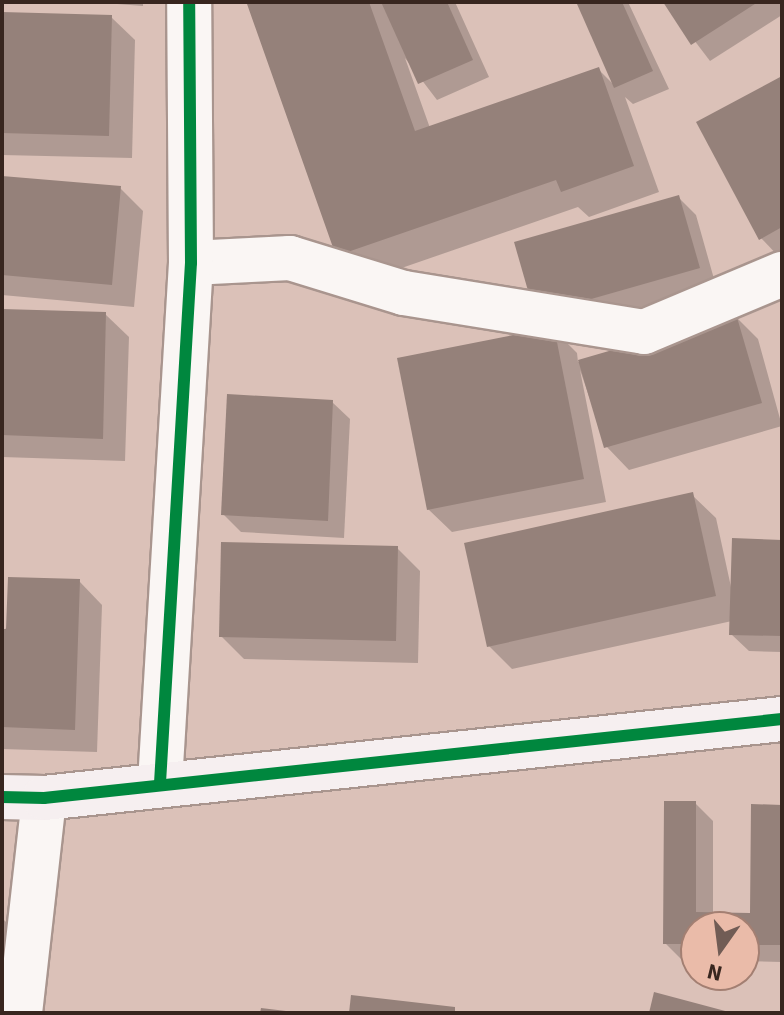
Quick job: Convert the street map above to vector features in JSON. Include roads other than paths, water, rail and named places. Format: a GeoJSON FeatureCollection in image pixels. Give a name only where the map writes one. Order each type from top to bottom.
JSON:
{"type":"FeatureCollection","features":[{"type":"Feature","properties":{"kind":"street"},"geometry":{"type":"LineString","coordinates":[[160,783],[191,263],[189,2]]}},
{"type":"Feature","properties":{"kind":"street"},"geometry":{"type":"LineString","coordinates":[[191,263],[290,258],[404,293],[644,332],[782,274]]}},
{"type":"Feature","properties":{"kind":"street"},"geometry":{"type":"LineString","coordinates":[[20,1013],[23,798],[782,719]]}}]}
